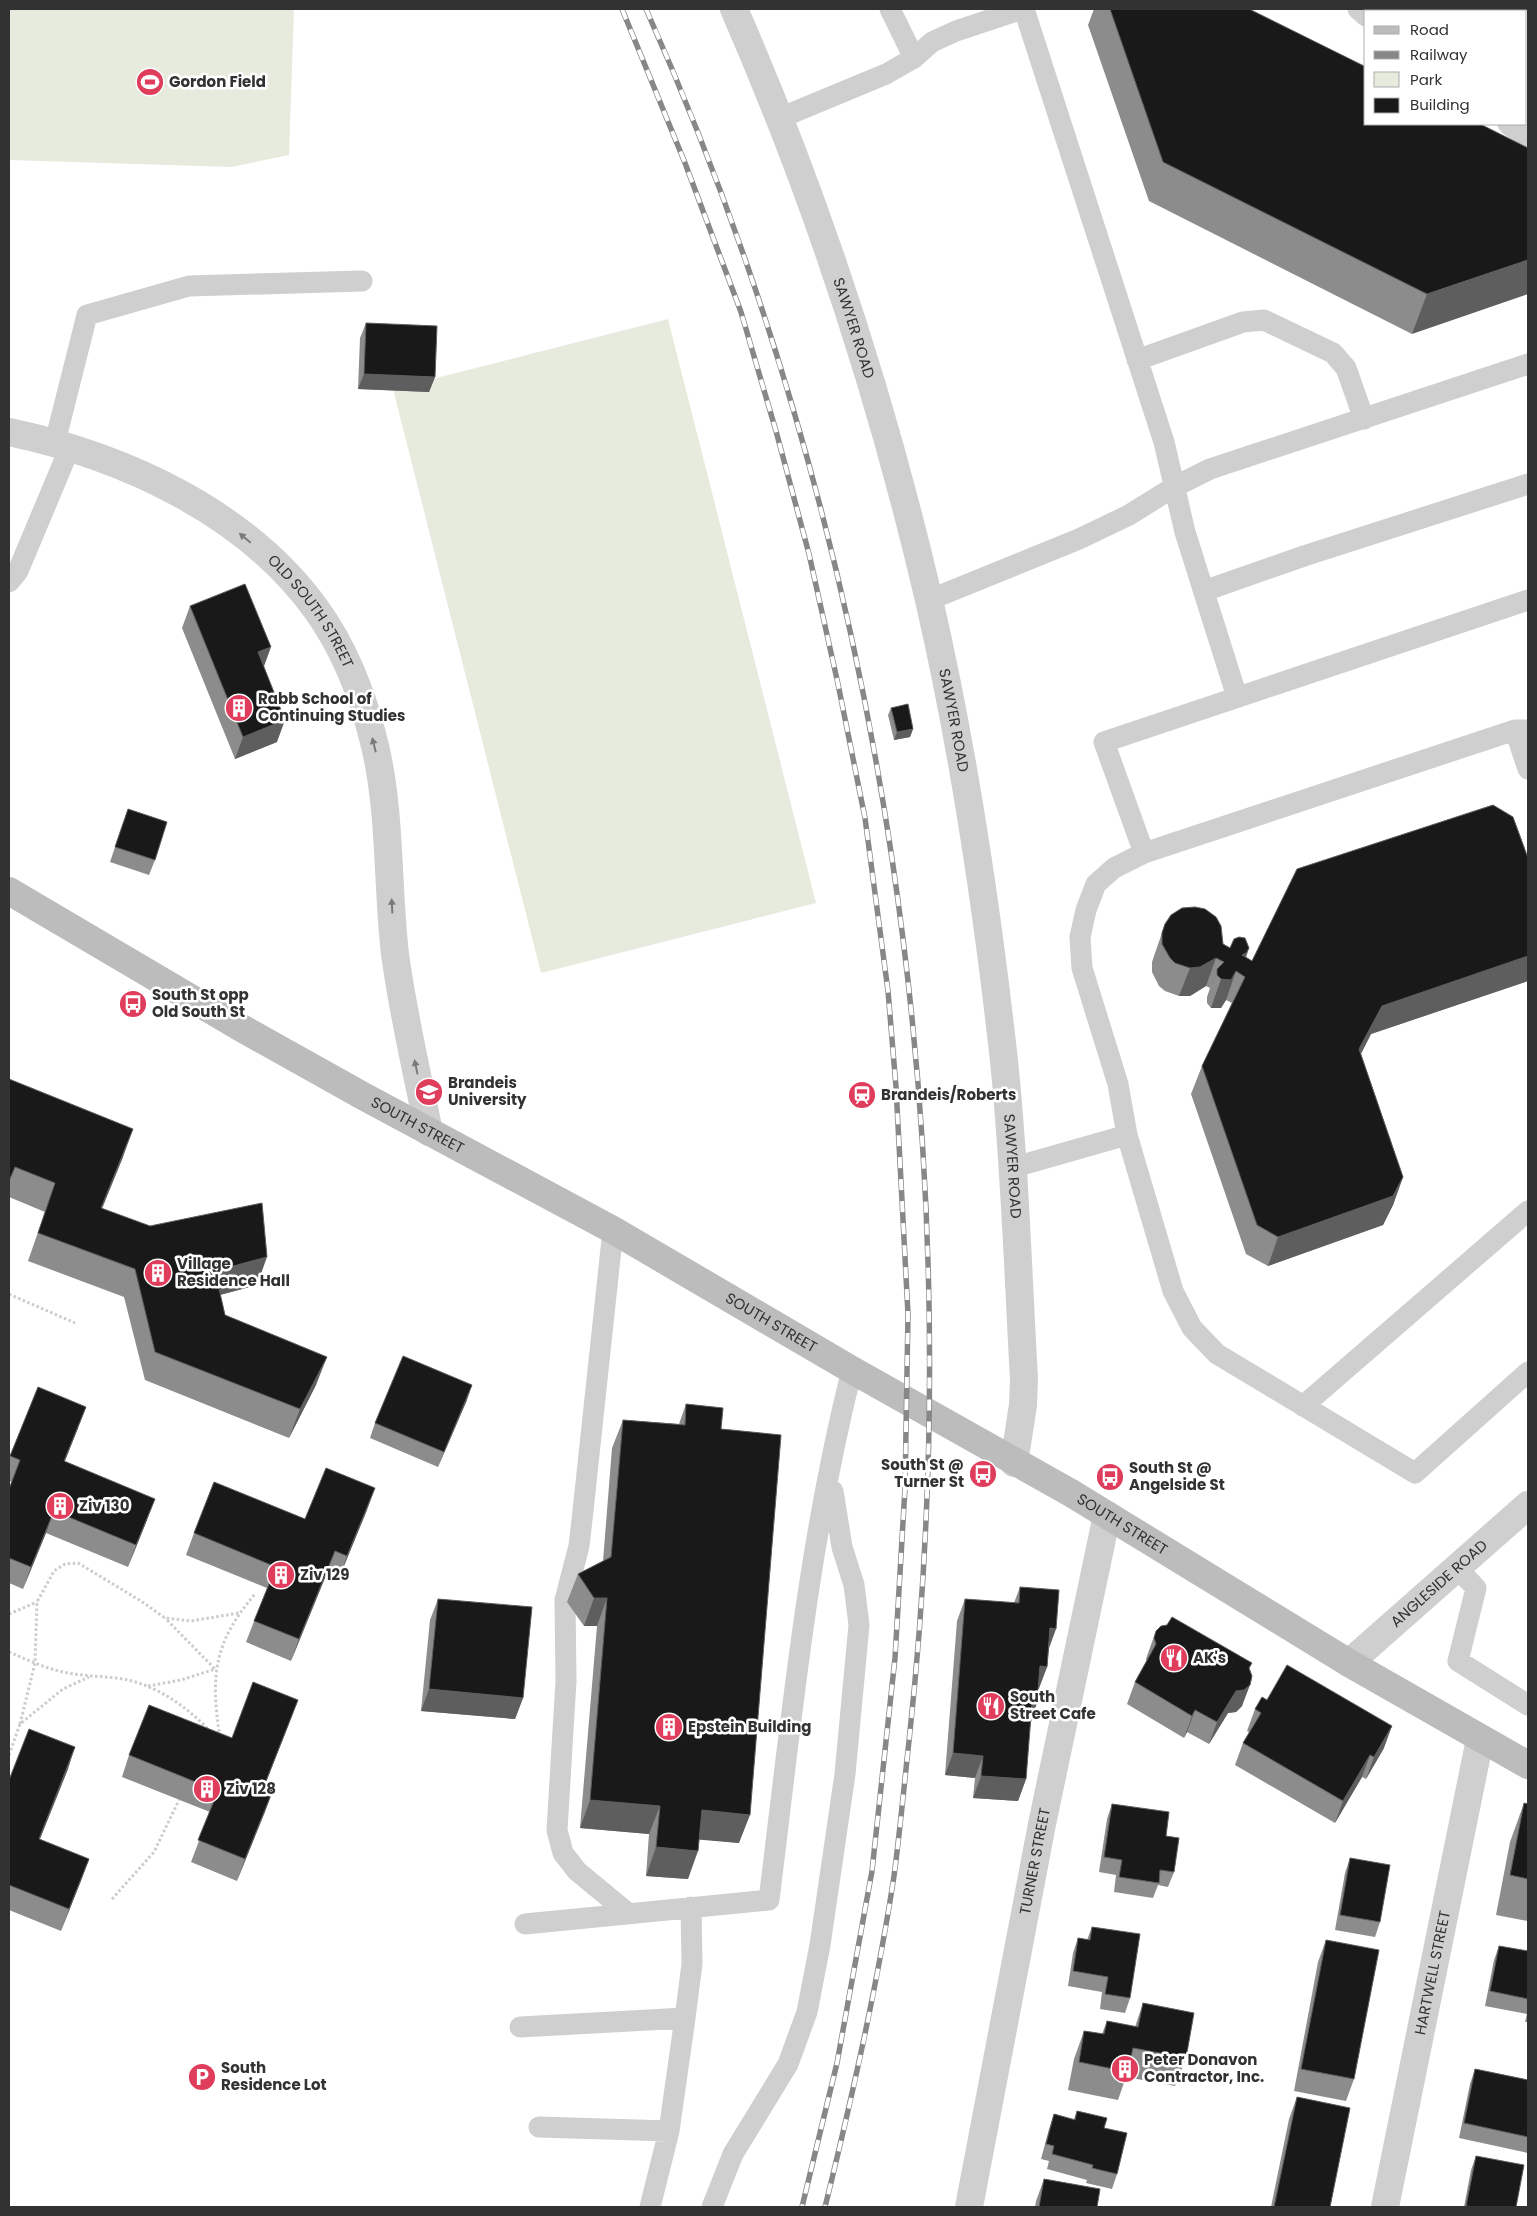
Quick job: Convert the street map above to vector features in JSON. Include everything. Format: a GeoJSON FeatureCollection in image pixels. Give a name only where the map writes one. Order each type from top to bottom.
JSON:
{"type":"FeatureCollection","features":[{"type":"Feature","properties":{"kind":"main road","name":"SOUTH STREET"},"geometry":{"type":"LineString","coordinates":[[9,892],[238,1026],[429,1132],[613,1230],[852,1370],[1107,1515],[1349,1663],[1480,1739],[1526,1757]]}},
{"type":"Feature","properties":{"kind":"street","name":"SAWYER ROAD"},"geometry":{"type":"LineString","coordinates":[[734,9],[780,118],[861,350],[896,472],[929,600],[976,846],[1004,1066],[1024,1380],[1023,1405],[1014,1463]]}},
{"type":"Feature","properties":{"kind":"street","name":"OLD SOUTH STREET"},"geometry":{"type":"LineString","coordinates":[[9,432],[62,444],[143,474],[192,501],[238,532],[277,564],[316,610],[344,658],[362,703],[375,746],[382,783],[395,951],[405,1017],[429,1132]]}},
{"type":"Feature","properties":{"kind":"street","name":"ANGLESIDE ROAD"},"geometry":{"type":"LineString","coordinates":[[1349,1663],[1528,1505]]}},
{"type":"Feature","properties":{"kind":"street","name":"TURNER STREET"},"geometry":{"type":"LineString","coordinates":[[969,2207],[1042,1824],[1107,1515]]}},
{"type":"Feature","properties":{"kind":"street","name":"HARTWELL STREET"},"geometry":{"type":"LineString","coordinates":[[1385,2207],[1480,1739]]}},
{"type":"Feature","properties":{"kind":"lane"},"geometry":{"type":"LineString","coordinates":[[890,9],[914,58]]}},
{"type":"Feature","properties":{"kind":"lane"},"geometry":{"type":"LineString","coordinates":[[780,118],[886,74],[914,58],[932,42],[956,31],[1023,9],[1164,442],[1185,532],[1237,697]]}},
{"type":"Feature","properties":{"kind":"lane"},"geometry":{"type":"LineString","coordinates":[[1509,125],[1528,139]]}},
{"type":"Feature","properties":{"kind":"lane"},"geometry":{"type":"LineString","coordinates":[[9,582],[18,571],[62,444],[87,315],[189,286],[362,281]]}},
{"type":"Feature","properties":{"kind":"lane"},"geometry":{"type":"LineString","coordinates":[[1137,360],[1244,322],[1264,320],[1333,353],[1346,368],[1364,419]]}},
{"type":"Feature","properties":{"kind":"lane"},"geometry":{"type":"LineString","coordinates":[[929,600],[1080,539],[1129,515],[1174,487],[1210,469],[1528,364]]}},
{"type":"Feature","properties":{"kind":"lane"},"geometry":{"type":"LineString","coordinates":[[1204,591],[1304,556],[1528,484]]}},
{"type":"Feature","properties":{"kind":"lane"},"geometry":{"type":"LineString","coordinates":[[1144,853],[1104,742],[1528,600]]}},
{"type":"Feature","properties":{"kind":"lane"},"geometry":{"type":"LineString","coordinates":[[1528,769],[1522,730],[1144,853],[1114,868],[1096,884],[1086,910],[1080,937],[1082,968],[1118,1084],[1127,1135],[1173,1291],[1192,1328],[1217,1354],[1415,1473],[1528,1372]]}},
{"type":"Feature","properties":{"kind":"lane"},"geometry":{"type":"LineString","coordinates":[[1011,1168],[1127,1135]]}},
{"type":"Feature","properties":{"kind":"lane"},"geometry":{"type":"LineString","coordinates":[[1303,1406],[1528,1211]]}},
{"type":"Feature","properties":{"kind":"lane"},"geometry":{"type":"LineString","coordinates":[[613,1230],[579,1546],[565,1600],[566,1681],[557,1830],[563,1853],[577,1871],[629,1914]]}},
{"type":"Feature","properties":{"kind":"lane"},"geometry":{"type":"LineString","coordinates":[[525,1924],[769,1900],[800,1650],[814,1554],[840,1419],[852,1370]]}},
{"type":"Feature","properties":{"kind":"lane"},"geometry":{"type":"LineString","coordinates":[[712,2207],[733,2154],[788,2064],[807,2012],[820,1946],[845,1774],[859,1625],[854,1584],[842,1547],[835,1512],[831,1468]]}},
{"type":"Feature","properties":{"kind":"lane"},"geometry":{"type":"LineString","coordinates":[[1457,1568],[1476,1588],[1458,1661],[1528,1705]]}},
{"type":"Feature","properties":{"kind":"lane"},"geometry":{"type":"LineString","coordinates":[[650,2207],[669,2131],[686,2018],[692,1964],[691,1907]]}},
{"type":"Feature","properties":{"kind":"lane"},"geometry":{"type":"LineString","coordinates":[[520,2027],[686,2018]]}},
{"type":"Feature","properties":{"kind":"lane"},"geometry":{"type":"LineString","coordinates":[[539,2126],[669,2131]]}},
{"type":"Feature","properties":{"kind":"path"},"geometry":{"type":"LineString","coordinates":[[9,1294],[75,1323]]}},
{"type":"Feature","properties":{"kind":"path"},"geometry":{"type":"LineString","coordinates":[[9,1752],[20,1724],[35,1662],[37,1602],[54,1571],[65,1564],[78,1563],[141,1601],[165,1618],[215,1669]]}},
{"type":"Feature","properties":{"kind":"path"},"geometry":{"type":"LineString","coordinates":[[215,1738],[221,1744],[217,1718],[215,1669],[225,1641],[239,1613],[255,1594]]}},
{"type":"Feature","properties":{"kind":"path"},"geometry":{"type":"LineString","coordinates":[[9,1614],[37,1602]]}},
{"type":"Feature","properties":{"kind":"path"},"geometry":{"type":"LineString","coordinates":[[165,1618],[191,1621],[239,1613]]}},
{"type":"Feature","properties":{"kind":"path"},"geometry":{"type":"LineString","coordinates":[[9,1652],[60,1672],[89,1677],[117,1678],[147,1686],[183,1707],[210,1732]]}},
{"type":"Feature","properties":{"kind":"path"},"geometry":{"type":"LineString","coordinates":[[147,1686],[181,1680],[215,1669]]}},
{"type":"Feature","properties":{"kind":"path"},"geometry":{"type":"LineString","coordinates":[[20,1724],[63,1689],[89,1677]]}},
{"type":"Feature","properties":{"kind":"path"},"geometry":{"type":"LineString","coordinates":[[112,1899],[154,1852],[179,1800]]}},
{"type":"Feature","properties":{"kind":"green space","name":"Gordon Field"},"geometry":{"type":"Polygon","coordinates":[[[9,9],[294,9],[289,155],[232,167],[9,160],[9,9]]]}},
{"type":"Feature","properties":{"kind":"green space"},"geometry":{"type":"Polygon","coordinates":[[[668,319],[816,903],[541,973],[393,389],[668,319]]]}},
{"type":"Feature","properties":{"kind":"building"},"geometry":{"type":"Polygon","coordinates":[[[1110,9],[1249,9],[1364,66],[1364,125],[1482,125],[1528,148],[1528,260],[1427,294],[1163,162],[1110,9]]]}},
{"type":"Feature","properties":{"kind":"building"},"geometry":{"type":"Polygon","coordinates":[[[366,323],[437,326],[435,377],[364,374],[366,323]]]}},
{"type":"Feature","properties":{"kind":"building","name":"Rabb School of Continuing Studies"},"geometry":{"type":"Polygon","coordinates":[[[245,584],[271,647],[258,652],[285,720],[243,737],[190,606],[245,584]]]}},
{"type":"Feature","properties":{"kind":"building"},"geometry":{"type":"Polygon","coordinates":[[[908,704],[913,729],[897,732],[891,708],[908,704]]]}},
{"type":"Feature","properties":{"kind":"building"},"geometry":{"type":"Polygon","coordinates":[[[1493,805],[1513,817],[1528,858],[1528,956],[1382,1006],[1359,1049],[1403,1177],[1393,1196],[1278,1237],[1257,1225],[1202,1066],[1245,977],[1236,971],[1231,980],[1221,979],[1217,975],[1217,969],[1224,962],[1216,958],[1200,967],[1190,968],[1175,963],[1162,944],[1162,933],[1165,924],[1171,915],[1182,908],[1195,907],[1205,909],[1216,917],[1221,926],[1223,944],[1230,948],[1234,939],[1239,937],[1245,938],[1249,948],[1242,955],[1252,961],[1297,869],[1493,805]]]}},
{"type":"Feature","properties":{"kind":"building"},"geometry":{"type":"Polygon","coordinates":[[[128,809],[167,822],[155,860],[115,847],[128,809]]]}},
{"type":"Feature","properties":{"kind":"building","name":"Village Residence Hall"},"geometry":{"type":"Polygon","coordinates":[[[9,1079],[133,1129],[101,1208],[150,1226],[262,1203],[267,1257],[215,1271],[225,1315],[327,1357],[300,1409],[155,1352],[135,1269],[38,1233],[55,1183],[15,1167],[9,1181],[9,1079]]]}},
{"type":"Feature","properties":{"kind":"building"},"geometry":{"type":"Polygon","coordinates":[[[403,1356],[472,1385],[444,1452],[375,1423],[403,1356]]]}},
{"type":"Feature","properties":{"kind":"building","name":"Ziv 130"},"geometry":{"type":"Polygon","coordinates":[[[38,1387],[86,1407],[64,1461],[155,1499],[136,1545],[54,1511],[31,1567],[9,1558],[9,1489],[20,1460],[10,1456],[38,1387]]]}},
{"type":"Feature","properties":{"kind":"building","name":"Epstein Building"},"geometry":{"type":"Polygon","coordinates":[[[686,1404],[723,1408],[721,1429],[781,1435],[750,1815],[702,1810],[698,1851],[656,1847],[660,1806],[590,1800],[607,1598],[594,1598],[578,1574],[611,1557],[623,1420],[685,1425],[686,1404]]]}},
{"type":"Feature","properties":{"kind":"building","name":"Ziv 129"},"geometry":{"type":"Polygon","coordinates":[[[326,1468],[375,1488],[347,1556],[335,1551],[299,1639],[254,1621],[276,1567],[194,1533],[214,1482],[305,1519],[326,1468]]]}},
{"type":"Feature","properties":{"kind":"building","name":"South Street Cafe"},"geometry":{"type":"Polygon","coordinates":[[[1020,1587],[1059,1590],[1056,1629],[1050,1628],[1047,1667],[1040,1666],[1037,1703],[1032,1703],[1026,1779],[981,1776],[983,1756],[953,1753],[965,1599],[1019,1603],[1020,1587]]]}},
{"type":"Feature","properties":{"kind":"building"},"geometry":{"type":"Polygon","coordinates":[[[438,1599],[532,1607],[523,1698],[429,1689],[438,1599]]]}},
{"type":"Feature","properties":{"kind":"building"},"geometry":{"type":"Polygon","coordinates":[[[1172,1617],[1252,1663],[1249,1668],[1252,1676],[1250,1685],[1244,1690],[1236,1691],[1217,1722],[1195,1710],[1192,1716],[1135,1682],[1156,1644],[1154,1638],[1156,1631],[1161,1626],[1167,1625],[1172,1617]]]}},
{"type":"Feature","properties":{"kind":"building"},"geometry":{"type":"Polygon","coordinates":[[[1287,1665],[1392,1726],[1374,1757],[1370,1755],[1343,1801],[1243,1743],[1261,1713],[1255,1709],[1262,1697],[1267,1700],[1287,1665]]]}},
{"type":"Feature","properties":{"kind":"building","name":"Ziv 128"},"geometry":{"type":"Polygon","coordinates":[[[253,1682],[298,1700],[264,1786],[273,1790],[245,1859],[198,1840],[218,1791],[129,1755],[149,1705],[232,1738],[253,1682]]]}},
{"type":"Feature","properties":{"kind":"building"},"geometry":{"type":"Polygon","coordinates":[[[29,1729],[75,1747],[39,1839],[89,1859],[69,1909],[9,1885],[9,1780],[29,1729]]]}},
{"type":"Feature","properties":{"kind":"building"},"geometry":{"type":"Polygon","coordinates":[[[1524,1803],[1528,1804],[1528,1879],[1510,1875],[1524,1803]]]}},
{"type":"Feature","properties":{"kind":"building"},"geometry":{"type":"Polygon","coordinates":[[[1112,1804],[1169,1812],[1166,1836],[1179,1838],[1174,1872],[1160,1870],[1159,1883],[1119,1877],[1122,1860],[1104,1857],[1112,1804]]]}},
{"type":"Feature","properties":{"kind":"building"},"geometry":{"type":"Polygon","coordinates":[[[1350,1858],[1390,1865],[1380,1922],[1340,1915],[1350,1858]]]}},
{"type":"Feature","properties":{"kind":"building"},"geometry":{"type":"Polygon","coordinates":[[[1092,1927],[1140,1934],[1130,1998],[1105,1994],[1108,1977],[1073,1971],[1078,1938],[1090,1940],[1092,1927]]]}},
{"type":"Feature","properties":{"kind":"building"},"geometry":{"type":"Polygon","coordinates":[[[1326,1940],[1379,1950],[1354,2079],[1301,2069],[1326,1940]]]}},
{"type":"Feature","properties":{"kind":"building"},"geometry":{"type":"Polygon","coordinates":[[[1499,1946],[1528,1951],[1528,1999],[1490,1991],[1499,1946]]]}},
{"type":"Feature","properties":{"kind":"building"},"geometry":{"type":"Polygon","coordinates":[[[1143,2003],[1194,2013],[1186,2058],[1133,2048],[1128,2072],[1079,2062],[1084,2031],[1104,2034],[1107,2021],[1138,2027],[1143,2003]]]}},
{"type":"Feature","properties":{"kind":"building"},"geometry":{"type":"Polygon","coordinates":[[[1475,2069],[1528,2080],[1528,2137],[1464,2123],[1475,2069]]]}},
{"type":"Feature","properties":{"kind":"building"},"geometry":{"type":"Polygon","coordinates":[[[1297,2097],[1350,2108],[1330,2207],[1274,2207],[1297,2097]]]}},
{"type":"Feature","properties":{"kind":"building"},"geometry":{"type":"Polygon","coordinates":[[[1077,2111],[1107,2118],[1104,2128],[1127,2133],[1117,2174],[1092,2168],[1093,2165],[1052,2154],[1054,2146],[1046,2144],[1054,2114],[1075,2120],[1077,2111]]]}},
{"type":"Feature","properties":{"kind":"building"},"geometry":{"type":"Polygon","coordinates":[[[1476,2156],[1524,2165],[1516,2207],[1466,2206],[1476,2156]]]}},
{"type":"Feature","properties":{"kind":"building"},"geometry":{"type":"Polygon","coordinates":[[[1044,2179],[1100,2189],[1097,2207],[1039,2207],[1044,2179]]]}},
{"type":"Feature","properties":{"kind":"railway"},"geometry":{"type":"LineString","coordinates":[[622,9],[685,163],[741,312],[776,431],[809,554],[865,818],[888,991],[896,1087],[908,1314],[905,1488],[895,1658],[872,1871],[837,2063],[802,2207]]}},
{"type":"Feature","properties":{"kind":"railway"},"geometry":{"type":"LineString","coordinates":[[646,9],[729,215],[798,425],[852,640],[892,858],[917,1078],[929,1299],[926,1520],[909,1741],[894,1876],[880,1960],[854,2084],[825,2207]]}},
{"type":"Feature","properties":{"kind":"place","name":"Gordon Field"},"geometry":{"type":"Point","coordinates":[150,82]}},
{"type":"Feature","properties":{"kind":"place","name":"Rabb School of Continuing Studies"},"geometry":{"type":"Point","coordinates":[239,708]}},
{"type":"Feature","properties":{"kind":"place","name":"South St opp Old South St"},"geometry":{"type":"Point","coordinates":[133,1004]}},
{"type":"Feature","properties":{"kind":"place","name":"Brandeis University"},"geometry":{"type":"Point","coordinates":[429,1092]}},
{"type":"Feature","properties":{"kind":"place","name":"Brandeis/Roberts"},"geometry":{"type":"Point","coordinates":[862,1095]}},
{"type":"Feature","properties":{"kind":"place","name":"Village Residence Hall"},"geometry":{"type":"Point","coordinates":[158,1273]}},
{"type":"Feature","properties":{"kind":"place","name":"South St @ Turner St"},"geometry":{"type":"Point","coordinates":[983,1474]}},
{"type":"Feature","properties":{"kind":"place","name":"South St @ Angelside St"},"geometry":{"type":"Point","coordinates":[1110,1477]}},
{"type":"Feature","properties":{"kind":"place","name":"Ziv 130"},"geometry":{"type":"Point","coordinates":[60,1506]}},
{"type":"Feature","properties":{"kind":"place","name":"Ziv 129"},"geometry":{"type":"Point","coordinates":[281,1575]}},
{"type":"Feature","properties":{"kind":"place","name":"AK's"},"geometry":{"type":"Point","coordinates":[1174,1658]}},
{"type":"Feature","properties":{"kind":"place","name":"South Street Cafe"},"geometry":{"type":"Point","coordinates":[991,1706]}},
{"type":"Feature","properties":{"kind":"place","name":"Epstein Building"},"geometry":{"type":"Point","coordinates":[669,1727]}},
{"type":"Feature","properties":{"kind":"place","name":"Ziv 128"},"geometry":{"type":"Point","coordinates":[207,1789]}},
{"type":"Feature","properties":{"kind":"place","name":"Peter Donavon Contractor, Inc."},"geometry":{"type":"Point","coordinates":[1125,2069]}},
{"type":"Feature","properties":{"kind":"place","name":"South Residence Lot"},"geometry":{"type":"Point","coordinates":[202,2077]}}]}
